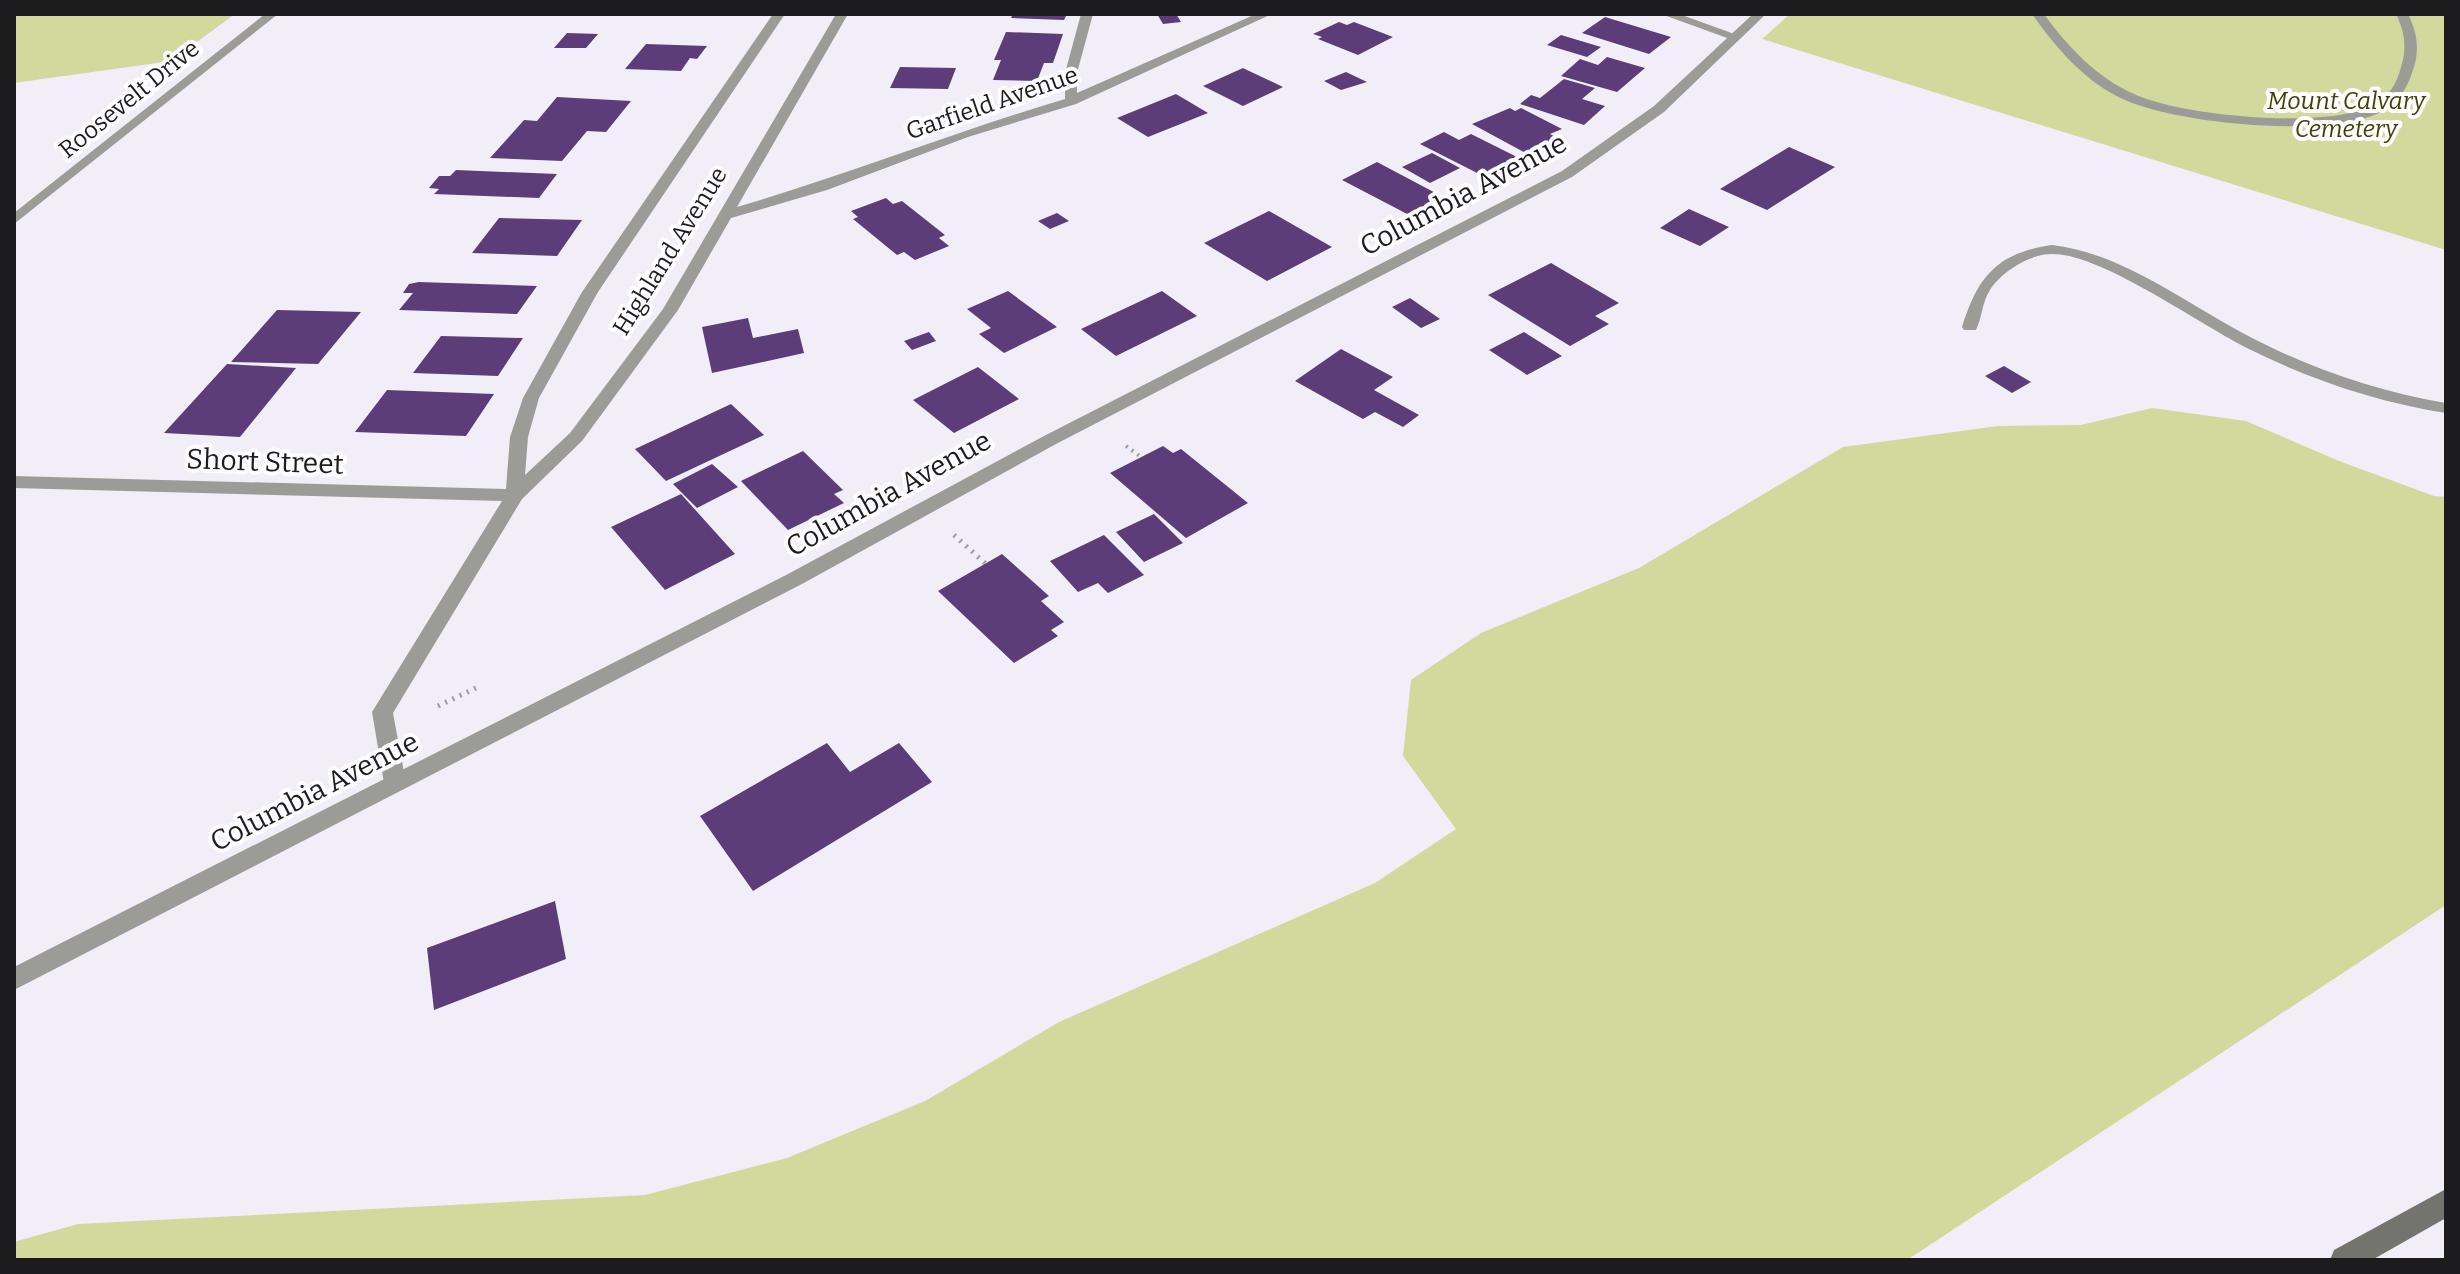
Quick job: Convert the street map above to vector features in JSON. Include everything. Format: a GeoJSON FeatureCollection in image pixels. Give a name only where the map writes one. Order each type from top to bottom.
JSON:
{"type":"FeatureCollection","features":[{"type":"Feature","properties":{"kind":"main road"},"geometry":{"type":"LineString","coordinates":[[2344,1260],[2446,1203]]}},
{"type":"Feature","properties":{"kind":"street","name":"Roosevelt Drive"},"geometry":{"type":"LineString","coordinates":[[14,220],[272,14]]}},
{"type":"Feature","properties":{"kind":"street","name":"Highland Avenue"},"geometry":{"type":"LineString","coordinates":[[515,495],[519,437],[531,398],[590,292],[779,14]]}},
{"type":"Feature","properties":{"kind":"street","name":"Highland Avenue"},"geometry":{"type":"LineString","coordinates":[[395,783],[382,712],[515,495],[576,437],[670,310],[842,14]]}},
{"type":"Feature","properties":{"kind":"street"},"geometry":{"type":"LineString","coordinates":[[1071,101],[1071,73],[1087,14]]}},
{"type":"Feature","properties":{"kind":"street","name":"Garfield Avenue"},"geometry":{"type":"LineString","coordinates":[[726,215],[822,187],[963,134],[1071,101],[1266,14]]}},
{"type":"Feature","properties":{"kind":"street"},"geometry":{"type":"LineString","coordinates":[[1667,14],[1734,36]]}},
{"type":"Feature","properties":{"kind":"street","name":"Columbia Avenue"},"geometry":{"type":"LineString","coordinates":[[14,979],[795,579],[1050,440],[1365,281],[1567,174],[1659,109],[1760,14]]}},
{"type":"Feature","properties":{"kind":"street"},"geometry":{"type":"LineString","coordinates":[[2038,14],[2077,64],[2134,100],[2229,119],[2316,121],[2371,112],[2390,100],[2402,86],[2414,45],[2402,14]]}},
{"type":"Feature","properties":{"kind":"street"},"geometry":{"type":"LineString","coordinates":[[1970,327],[1983,288],[2001,272],[2020,258],[2054,249],[2069,250],[2116,270],[2256,347],[2339,381],[2409,403],[2446,408]]}},
{"type":"Feature","properties":{"kind":"street","name":"Short Street"},"geometry":{"type":"LineString","coordinates":[[14,482],[515,495]]}},
{"type":"Feature","properties":{"kind":"path"},"geometry":{"type":"LineString","coordinates":[[943,526],[986,564]]}},
{"type":"Feature","properties":{"kind":"green space"},"geometry":{"type":"Polygon","coordinates":[[[14,14],[235,14],[171,61],[14,83],[14,14]]]}},
{"type":"Feature","properties":{"kind":"green space","name":"Mount Calvary Cemetery"},"geometry":{"type":"Polygon","coordinates":[[[1790,14],[2446,14],[2446,250],[1762,39],[1790,14]]]}},
{"type":"Feature","properties":{"kind":"green space"},"geometry":{"type":"Polygon","coordinates":[[[2152,408],[2246,421],[2339,461],[2434,496],[2446,497],[2446,905],[1907,1260],[14,1260],[14,1242],[78,1224],[645,1195],[787,1158],[925,1101],[1059,1022],[1375,883],[1456,829],[1403,756],[1411,680],[1481,633],[1639,568],[1843,447],[1998,426],[2081,425],[2152,408]]]}},
{"type":"Feature","properties":{"kind":"building"},"geometry":{"type":"Polygon","coordinates":[[[1013,14],[1067,14],[1064,20],[1011,18],[1013,14]]]}},
{"type":"Feature","properties":{"kind":"building"},"geometry":{"type":"Polygon","coordinates":[[[1157,14],[1176,14],[1181,22],[1163,24],[1157,14]]]}},
{"type":"Feature","properties":{"kind":"building"},"geometry":{"type":"Polygon","coordinates":[[[1605,17],[1671,37],[1649,54],[1582,33],[1605,17]]]}},
{"type":"Feature","properties":{"kind":"building"},"geometry":{"type":"Polygon","coordinates":[[[1339,22],[1347,25],[1354,22],[1393,37],[1358,55],[1318,39],[1322,37],[1313,34],[1339,22]]]}},
{"type":"Feature","properties":{"kind":"building"},"geometry":{"type":"Polygon","coordinates":[[[1006,32],[1063,34],[1053,63],[1044,63],[1037,81],[993,80],[1001,60],[994,60],[1006,32]]]}},
{"type":"Feature","properties":{"kind":"building"},"geometry":{"type":"Polygon","coordinates":[[[567,33],[598,34],[586,48],[554,48],[567,33]]]}},
{"type":"Feature","properties":{"kind":"building"},"geometry":{"type":"Polygon","coordinates":[[[1561,35],[1601,47],[1587,57],[1547,45],[1561,35]]]}},
{"type":"Feature","properties":{"kind":"building"},"geometry":{"type":"Polygon","coordinates":[[[646,44],[707,46],[697,59],[690,58],[681,71],[625,69],[646,44]]]}},
{"type":"Feature","properties":{"kind":"building"},"geometry":{"type":"Polygon","coordinates":[[[1607,57],[1645,68],[1617,92],[1561,76],[1580,59],[1598,65],[1607,57]]]}},
{"type":"Feature","properties":{"kind":"building"},"geometry":{"type":"Polygon","coordinates":[[[900,67],[956,68],[948,89],[890,88],[900,67]]]}},
{"type":"Feature","properties":{"kind":"building"},"geometry":{"type":"Polygon","coordinates":[[[1243,68],[1283,87],[1243,106],[1203,86],[1243,68]]]}},
{"type":"Feature","properties":{"kind":"building"},"geometry":{"type":"Polygon","coordinates":[[[1346,72],[1367,82],[1341,90],[1324,81],[1346,72]]]}},
{"type":"Feature","properties":{"kind":"building"},"geometry":{"type":"Polygon","coordinates":[[[1564,79],[1595,88],[1582,99],[1605,106],[1584,125],[1520,104],[1531,95],[1540,98],[1564,79]]]}},
{"type":"Feature","properties":{"kind":"building"},"geometry":{"type":"Polygon","coordinates":[[[1176,94],[1208,113],[1148,137],[1117,118],[1176,94]]]}},
{"type":"Feature","properties":{"kind":"building"},"geometry":{"type":"Polygon","coordinates":[[[557,97],[631,101],[606,132],[587,131],[562,161],[490,158],[524,120],[537,121],[557,97]]]}},
{"type":"Feature","properties":{"kind":"building"},"geometry":{"type":"Polygon","coordinates":[[[1510,108],[1515,111],[1521,108],[1562,129],[1550,134],[1563,141],[1531,156],[1472,124],[1510,108]]]}},
{"type":"Feature","properties":{"kind":"building"},"geometry":{"type":"Polygon","coordinates":[[[1444,132],[1459,140],[1471,134],[1523,160],[1487,178],[1420,144],[1444,132]]]}},
{"type":"Feature","properties":{"kind":"building"},"geometry":{"type":"Polygon","coordinates":[[[1789,147],[1835,167],[1767,210],[1720,189],[1789,147]]]}},
{"type":"Feature","properties":{"kind":"building"},"geometry":{"type":"Polygon","coordinates":[[[1432,153],[1460,168],[1430,183],[1402,167],[1432,153]]]}},
{"type":"Feature","properties":{"kind":"building"},"geometry":{"type":"Polygon","coordinates":[[[1377,162],[1445,198],[1411,216],[1342,180],[1377,162]]]}},
{"type":"Feature","properties":{"kind":"building"},"geometry":{"type":"Polygon","coordinates":[[[456,170],[557,174],[539,198],[434,194],[439,189],[429,188],[439,176],[450,176],[456,170]]]}},
{"type":"Feature","properties":{"kind":"building"},"geometry":{"type":"Polygon","coordinates":[[[886,198],[893,204],[902,201],[945,235],[939,238],[949,246],[915,260],[904,252],[897,255],[853,219],[858,217],[851,211],[886,198]]]}},
{"type":"Feature","properties":{"kind":"building"},"geometry":{"type":"Polygon","coordinates":[[[1689,209],[1729,227],[1700,246],[1660,228],[1689,209]]]}},
{"type":"Feature","properties":{"kind":"building"},"geometry":{"type":"Polygon","coordinates":[[[1269,211],[1332,247],[1267,281],[1204,243],[1269,211]]]}},
{"type":"Feature","properties":{"kind":"building"},"geometry":{"type":"Polygon","coordinates":[[[1057,213],[1069,221],[1050,229],[1038,221],[1057,213]]]}},
{"type":"Feature","properties":{"kind":"building"},"geometry":{"type":"Polygon","coordinates":[[[499,218],[582,220],[557,256],[472,253],[499,218]]]}},
{"type":"Feature","properties":{"kind":"building"},"geometry":{"type":"Polygon","coordinates":[[[1551,263],[1619,303],[1595,316],[1609,324],[1570,346],[1488,295],[1551,263]]]}},
{"type":"Feature","properties":{"kind":"building"},"geometry":{"type":"Polygon","coordinates":[[[409,284],[537,286],[517,314],[399,310],[413,293],[403,293],[409,284]]]}},
{"type":"Feature","properties":{"kind":"building"},"geometry":{"type":"Polygon","coordinates":[[[1008,291],[1057,327],[1004,353],[979,334],[991,328],[967,309],[1008,291]]]}},
{"type":"Feature","properties":{"kind":"building"},"geometry":{"type":"Polygon","coordinates":[[[1162,291],[1197,316],[1116,356],[1081,329],[1162,291]]]}},
{"type":"Feature","properties":{"kind":"building"},"geometry":{"type":"Polygon","coordinates":[[[1410,298],[1440,319],[1421,328],[1392,307],[1410,298]]]}},
{"type":"Feature","properties":{"kind":"building"},"geometry":{"type":"Polygon","coordinates":[[[277,310],[361,312],[318,364],[231,362],[277,310]]]}},
{"type":"Feature","properties":{"kind":"building"},"geometry":{"type":"Polygon","coordinates":[[[748,318],[753,338],[798,329],[804,353],[712,373],[702,327],[748,318]]]}},
{"type":"Feature","properties":{"kind":"building"},"geometry":{"type":"Polygon","coordinates":[[[929,332],[936,341],[912,350],[904,341],[929,332]]]}},
{"type":"Feature","properties":{"kind":"building"},"geometry":{"type":"Polygon","coordinates":[[[1524,332],[1562,356],[1527,375],[1489,350],[1524,332]]]}},
{"type":"Feature","properties":{"kind":"building"},"geometry":{"type":"Polygon","coordinates":[[[441,336],[523,338],[498,376],[413,373],[441,336]]]}},
{"type":"Feature","properties":{"kind":"building"},"geometry":{"type":"Polygon","coordinates":[[[1341,349],[1393,377],[1374,390],[1419,415],[1403,427],[1375,412],[1363,419],[1295,381],[1341,349]]]}},
{"type":"Feature","properties":{"kind":"building"},"geometry":{"type":"Polygon","coordinates":[[[227,364],[296,368],[240,437],[164,433],[227,364]]]}},
{"type":"Feature","properties":{"kind":"building"},"geometry":{"type":"Polygon","coordinates":[[[2004,366],[2031,382],[2012,393],[1985,376],[2004,366]]]}},
{"type":"Feature","properties":{"kind":"building"},"geometry":{"type":"Polygon","coordinates":[[[978,367],[1019,399],[954,433],[913,400],[978,367]]]}},
{"type":"Feature","properties":{"kind":"building"},"geometry":{"type":"Polygon","coordinates":[[[387,390],[494,394],[466,436],[355,432],[387,390]]]}},
{"type":"Feature","properties":{"kind":"building"},"geometry":{"type":"Polygon","coordinates":[[[731,404],[764,435],[666,481],[635,449],[731,404]]]}},
{"type":"Feature","properties":{"kind":"building"},"geometry":{"type":"Polygon","coordinates":[[[1163,446],[1173,453],[1181,449],[1248,503],[1186,538],[1110,473],[1163,446]]]}},
{"type":"Feature","properties":{"kind":"building"},"geometry":{"type":"Polygon","coordinates":[[[803,451],[843,490],[834,494],[844,503],[788,530],[741,481],[803,451]]]}},
{"type":"Feature","properties":{"kind":"building"},"geometry":{"type":"Polygon","coordinates":[[[712,464],[738,487],[697,508],[673,484],[712,464]]]}},
{"type":"Feature","properties":{"kind":"building"},"geometry":{"type":"Polygon","coordinates":[[[681,494],[735,554],[665,590],[611,527],[681,494]]]}},
{"type":"Feature","properties":{"kind":"building"},"geometry":{"type":"Polygon","coordinates":[[[1154,514],[1183,543],[1144,562],[1116,532],[1154,514]]]}},
{"type":"Feature","properties":{"kind":"building"},"geometry":{"type":"Polygon","coordinates":[[[1104,535],[1144,575],[1108,593],[1098,583],[1078,592],[1050,561],[1104,535]]]}},
{"type":"Feature","properties":{"kind":"building"},"geometry":{"type":"Polygon","coordinates":[[[1002,554],[1049,596],[1041,601],[1064,622],[1051,630],[1058,636],[1014,663],[938,591],[1002,554]]]}},
{"type":"Feature","properties":{"kind":"building"},"geometry":{"type":"Polygon","coordinates":[[[827,743],[850,772],[899,743],[932,782],[753,891],[700,816],[827,743]]]}},
{"type":"Feature","properties":{"kind":"building"},"geometry":{"type":"Polygon","coordinates":[[[555,901],[566,959],[434,1010],[427,948],[555,901]]]}}]}
